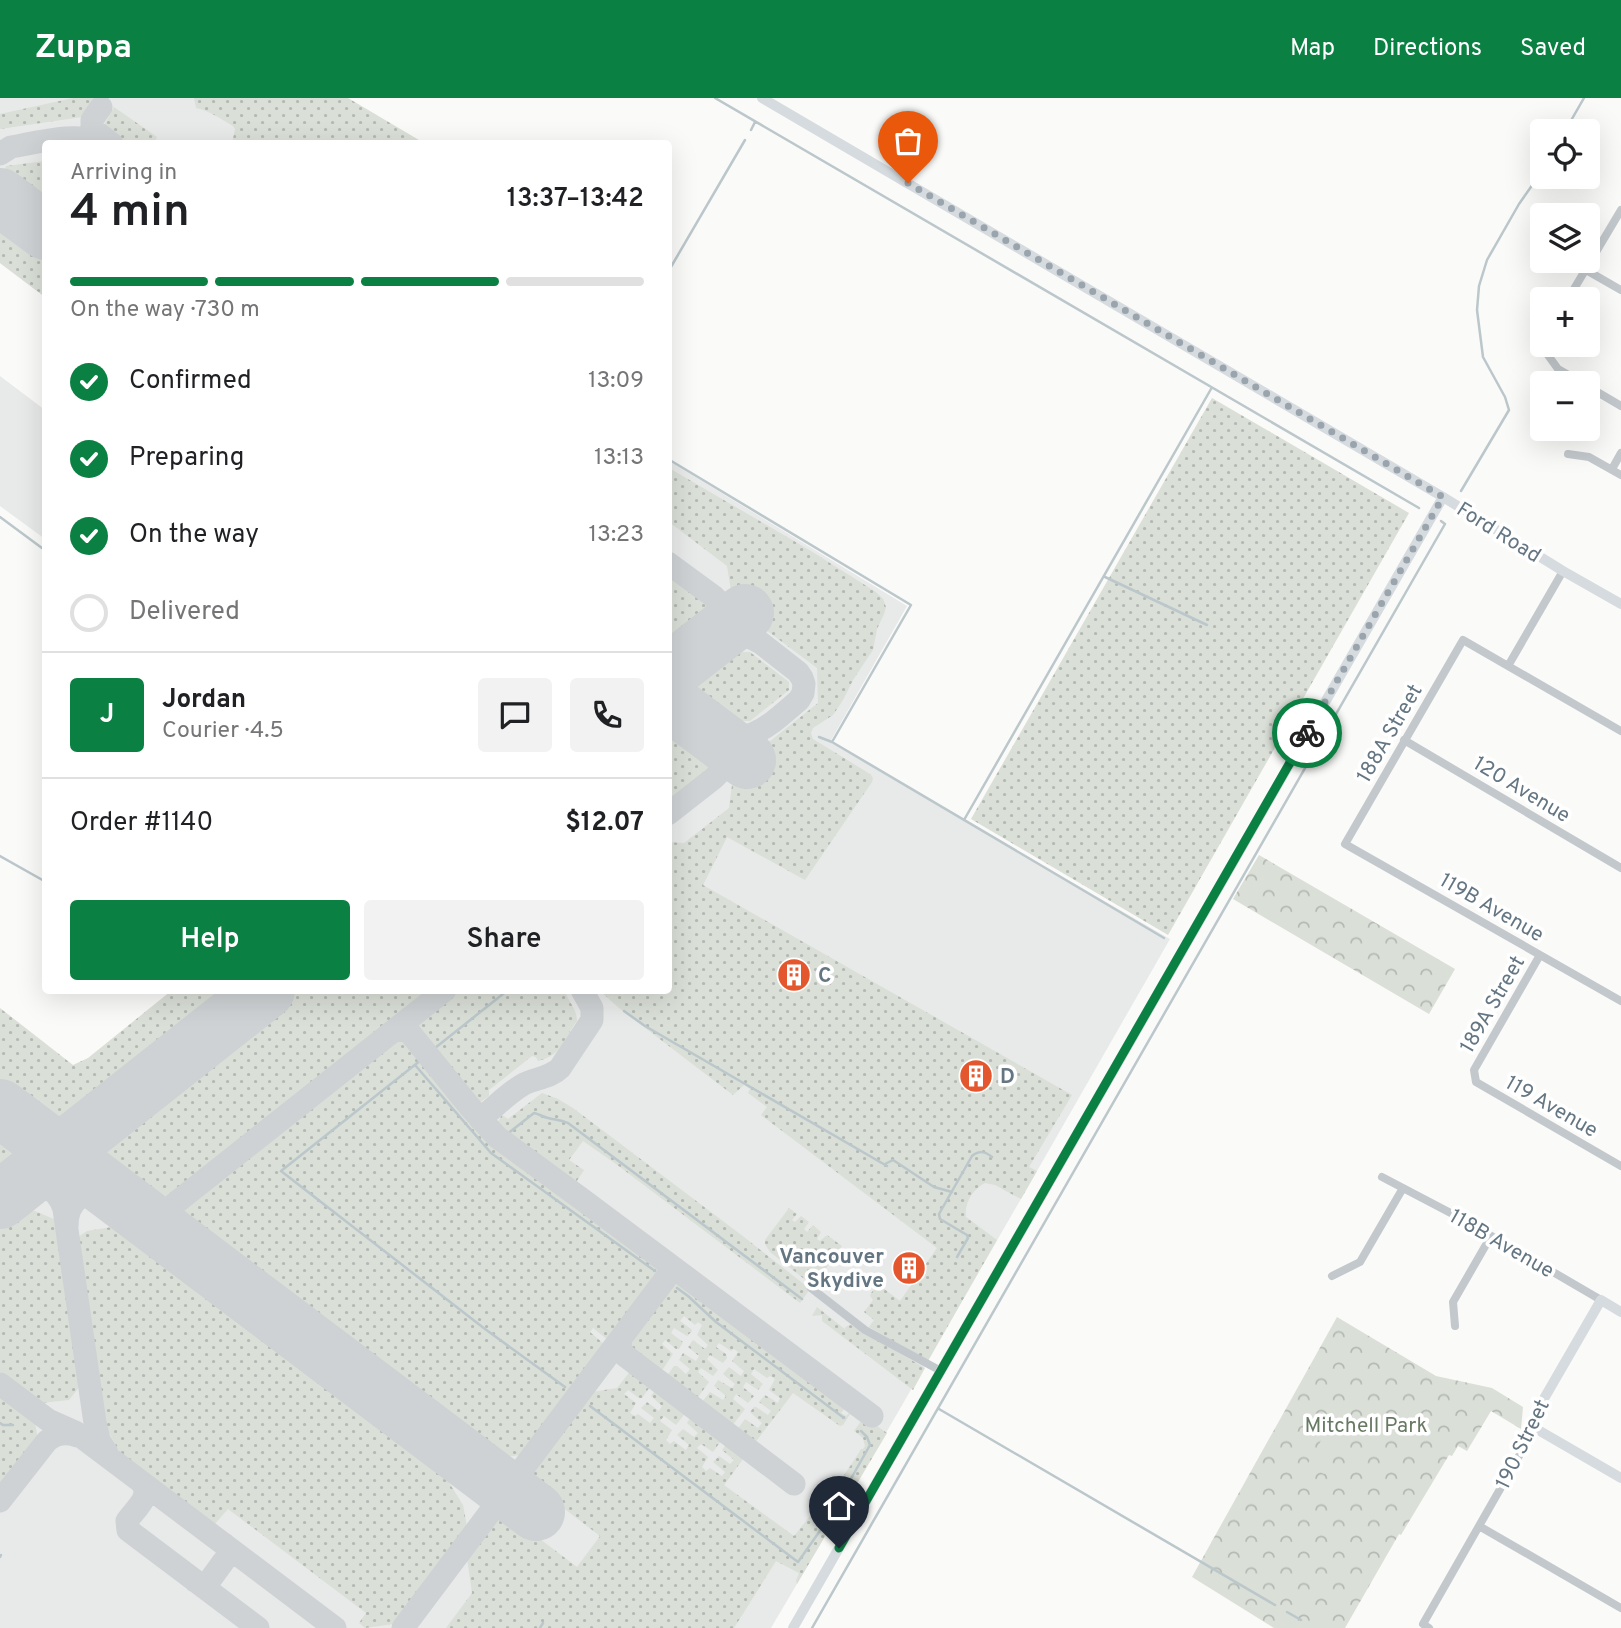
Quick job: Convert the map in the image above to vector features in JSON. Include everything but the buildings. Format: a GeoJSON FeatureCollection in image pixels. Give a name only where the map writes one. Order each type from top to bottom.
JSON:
{"type":"FeatureCollection","features":[{"type":"Feature","properties":{"kind":"street","name":"Ford Road"},"geometry":{"type":"LineString","coordinates":[[762,98],[1621,604]]}},
{"type":"Feature","properties":{"kind":"street"},"geometry":{"type":"LineString","coordinates":[[1600,246],[1621,210]]}},
{"type":"Feature","properties":{"kind":"street"},"geometry":{"type":"LineString","coordinates":[[1591,273],[1621,290]]}},
{"type":"Feature","properties":{"kind":"street"},"geometry":{"type":"LineString","coordinates":[[1551,357],[1561,371]]}},
{"type":"Feature","properties":{"kind":"street"},"geometry":{"type":"LineString","coordinates":[[1600,394],[1621,406]]}},
{"type":"Feature","properties":{"kind":"street"},"geometry":{"type":"LineString","coordinates":[[1612,469],[1621,453]]}},
{"type":"Feature","properties":{"kind":"street"},"geometry":{"type":"LineString","coordinates":[[1569,454],[1589,457],[1621,475]]}},
{"type":"Feature","properties":{"kind":"street"},"geometry":{"type":"LineString","coordinates":[[793,1628],[1443,497]]}},
{"type":"Feature","properties":{"kind":"street"},"geometry":{"type":"LineString","coordinates":[[1563,571],[1508,666],[1621,731]]}},
{"type":"Feature","properties":{"kind":"street","name":"188A Street"},"geometry":{"type":"LineString","coordinates":[[1345,844],[1463,640],[1508,666]]}},
{"type":"Feature","properties":{"kind":"street","name":"120 Avenue"},"geometry":{"type":"LineString","coordinates":[[1405,740],[1621,868]]}},
{"type":"Feature","properties":{"kind":"street","name":"119B Avenue"},"geometry":{"type":"LineString","coordinates":[[1345,844],[1621,1001]]}},
{"type":"Feature","properties":{"kind":"street","name":"189A Street"},"geometry":{"type":"LineString","coordinates":[[1474,1070],[1540,955]]}},
{"type":"Feature","properties":{"kind":"street","name":"119 Avenue"},"geometry":{"type":"LineString","coordinates":[[1474,1070],[1476,1082],[1621,1166]]}},
{"type":"Feature","properties":{"kind":"street","name":"118B Avenue"},"geometry":{"type":"LineString","coordinates":[[1382,1177],[1491,1236],[1621,1312]]}},
{"type":"Feature","properties":{"kind":"street"},"geometry":{"type":"LineString","coordinates":[[1332,1276],[1360,1262],[1402,1188]]}},
{"type":"Feature","properties":{"kind":"street"},"geometry":{"type":"LineString","coordinates":[[1455,1326],[1453,1302],[1491,1236]]}},
{"type":"Feature","properties":{"kind":"street"},"geometry":{"type":"LineString","coordinates":[[811,1288],[865,1330],[941,1371]]}},
{"type":"Feature","properties":{"kind":"street","name":"190 Street"},"geometry":{"type":"LineString","coordinates":[[1426,1626],[1527,1442],[1538,1409],[1601,1300]]}},
{"type":"Feature","properties":{"kind":"street"},"geometry":{"type":"LineString","coordinates":[[1532,1427],[1621,1478]]}},
{"type":"Feature","properties":{"kind":"street"},"geometry":{"type":"LineString","coordinates":[[1479,1526],[1621,1608]]}},
{"type":"Feature","properties":{"kind":"shaded area"},"geometry":{"type":"Polygon","coordinates":[[[0,98],[345,98],[416,140],[42,140],[42,295],[0,263],[0,98]]]}},
{"type":"Feature","properties":{"kind":"shaded area"},"geometry":{"type":"Polygon","coordinates":[[[0,376],[42,408],[42,537],[0,506],[0,376]]]}},
{"type":"Feature","properties":{"kind":"shaded area"},"geometry":{"type":"Polygon","coordinates":[[[672,463],[907,606],[830,742],[1170,939],[771,1628],[0,1628],[0,1010],[77,1069],[170,994],[672,994],[672,463]]]}},
{"type":"Feature","properties":{"kind":"green space"},"geometry":{"type":"Polygon","coordinates":[[[73,98],[93,98],[82,117],[0,129],[0,114],[73,98]]]}},
{"type":"Feature","properties":{"kind":"green space"},"geometry":{"type":"Polygon","coordinates":[[[194,98],[348,98],[419,140],[233,140],[233,126],[196,108],[194,98]]]}},
{"type":"Feature","properties":{"kind":"green space"},"geometry":{"type":"Polygon","coordinates":[[[114,107],[157,137],[156,140],[117,140],[102,129],[114,107]]]}},
{"type":"Feature","properties":{"kind":"green space"},"geometry":{"type":"Polygon","coordinates":[[[42,162],[42,212],[2,181],[6,166],[42,162]]]}},
{"type":"Feature","properties":{"kind":"green space"},"geometry":{"type":"Polygon","coordinates":[[[0,215],[42,248],[42,295],[0,263],[0,215]]]}},
{"type":"Feature","properties":{"kind":"green space"},"geometry":{"type":"Polygon","coordinates":[[[1212,398],[1409,513],[1168,935],[971,819],[1212,398]]]}},
{"type":"Feature","properties":{"kind":"green space"},"geometry":{"type":"Polygon","coordinates":[[[672,470],[876,592],[886,607],[877,629],[873,650],[833,715],[813,728],[811,733],[813,739],[870,774],[872,782],[805,880],[727,837],[703,885],[1072,1095],[1029,1167],[1037,1171],[1021,1199],[995,1185],[985,1183],[970,1197],[966,1217],[997,1240],[928,1361],[869,1327],[874,1320],[864,1312],[873,1300],[871,1293],[884,1278],[887,1281],[883,1288],[900,1301],[937,1248],[761,1115],[767,1107],[748,1093],[750,1089],[744,1085],[733,1095],[603,994],[672,994],[672,842],[684,843],[729,808],[734,769],[741,774],[759,750],[818,703],[817,668],[758,624],[740,599],[733,603],[727,566],[672,524],[672,470]]]}},
{"type":"Feature","properties":{"kind":"green space"},"geometry":{"type":"Polygon","coordinates":[[[672,573],[708,599],[708,623],[672,653],[672,573]]]}},
{"type":"Feature","properties":{"kind":"green space"},"geometry":{"type":"Polygon","coordinates":[[[750,652],[789,682],[789,690],[750,721],[719,721],[674,687],[719,653],[750,652]]]}},
{"type":"Feature","properties":{"kind":"green space"},"geometry":{"type":"Polygon","coordinates":[[[672,723],[710,752],[710,774],[672,805],[672,723]]]}},
{"type":"Feature","properties":{"kind":"green space"},"geometry":{"type":"Polygon","coordinates":[[[1259,855],[1455,969],[1429,1014],[1233,899],[1259,855]]]}},
{"type":"Feature","properties":{"kind":"green space"},"geometry":{"type":"Polygon","coordinates":[[[167,994],[239,994],[71,1126],[58,1127],[0,1084],[0,1008],[73,1065],[88,1058],[167,994]]]}},
{"type":"Feature","properties":{"kind":"green space"},"geometry":{"type":"Polygon","coordinates":[[[286,994],[431,994],[177,1195],[151,1197],[95,1156],[97,1143],[286,994]]]}},
{"type":"Feature","properties":{"kind":"green space"},"geometry":{"type":"Polygon","coordinates":[[[449,994],[566,994],[577,1021],[562,1046],[553,1055],[538,1061],[532,1056],[489,1090],[489,1096],[474,1104],[421,1038],[415,1023],[449,994]]]}},
{"type":"Feature","properties":{"kind":"green space"},"geometry":{"type":"Polygon","coordinates":[[[398,1035],[411,1042],[487,1135],[575,1200],[573,1204],[660,1269],[608,1340],[593,1328],[590,1332],[605,1345],[522,1455],[496,1458],[182,1221],[184,1204],[398,1035]]]}},
{"type":"Feature","properties":{"kind":"green space"},"geometry":{"type":"Polygon","coordinates":[[[542,1093],[573,1108],[810,1289],[800,1303],[583,1141],[569,1160],[584,1170],[573,1187],[494,1128],[502,1115],[508,1119],[542,1093]]]}},
{"type":"Feature","properties":{"kind":"green space"},"geometry":{"type":"Polygon","coordinates":[[[0,1132],[33,1157],[0,1182],[0,1132]]]}},
{"type":"Feature","properties":{"kind":"green space"},"geometry":{"type":"Polygon","coordinates":[[[19,1204],[56,1220],[80,1386],[69,1400],[41,1403],[0,1372],[0,1220],[19,1204]]]}},
{"type":"Feature","properties":{"kind":"green space"},"geometry":{"type":"Polygon","coordinates":[[[789,1208],[797,1214],[792,1220],[795,1222],[801,1216],[809,1222],[804,1229],[807,1232],[813,1225],[821,1232],[817,1239],[820,1241],[827,1235],[842,1246],[813,1286],[770,1252],[765,1244],[765,1240],[789,1208]]]}},
{"type":"Feature","properties":{"kind":"green space"},"geometry":{"type":"Polygon","coordinates":[[[124,1225],[435,1460],[463,1505],[467,1527],[394,1624],[365,1628],[359,1623],[366,1613],[228,1509],[214,1525],[121,1455],[105,1426],[78,1237],[87,1231],[124,1225]]]}},
{"type":"Feature","properties":{"kind":"green space"},"geometry":{"type":"Polygon","coordinates":[[[678,1283],[845,1408],[841,1413],[846,1416],[850,1414],[843,1425],[840,1426],[793,1393],[754,1444],[737,1430],[745,1419],[758,1428],[762,1423],[750,1412],[756,1407],[768,1415],[771,1411],[759,1402],[765,1395],[778,1403],[780,1398],[769,1390],[775,1379],[770,1376],[767,1378],[754,1369],[751,1374],[763,1384],[758,1390],[746,1382],[743,1387],[754,1396],[748,1403],[736,1394],[733,1399],[745,1409],[730,1426],[701,1403],[710,1392],[723,1400],[726,1396],[714,1386],[718,1380],[732,1388],[735,1384],[723,1374],[729,1367],[741,1376],[744,1371],[732,1361],[738,1352],[719,1343],[716,1347],[726,1354],[727,1358],[723,1363],[710,1355],[707,1359],[718,1370],[713,1376],[701,1368],[698,1372],[709,1382],[696,1400],[666,1377],[674,1366],[686,1374],[690,1369],[679,1360],[683,1353],[696,1361],[699,1356],[688,1347],[693,1340],[705,1349],[708,1345],[697,1335],[702,1325],[698,1322],[695,1325],[684,1316],[680,1321],[692,1331],[687,1336],[674,1328],[671,1333],[683,1342],[679,1349],[665,1340],[662,1344],[673,1354],[661,1372],[628,1348],[627,1345],[672,1286],[678,1283]]]}},
{"type":"Feature","properties":{"kind":"green space"},"geometry":{"type":"Polygon","coordinates":[[[817,1307],[846,1330],[847,1326],[851,1325],[925,1368],[913,1390],[822,1321],[822,1315],[812,1316],[817,1307]]]}},
{"type":"Feature","properties":{"kind":"green space","name":"Mitchell Park"},"geometry":{"type":"Polygon","coordinates":[[[1337,1317],[1436,1376],[1492,1388],[1523,1407],[1521,1429],[1491,1411],[1467,1451],[1458,1446],[1452,1456],[1449,1455],[1401,1535],[1399,1534],[1345,1628],[1274,1628],[1192,1577],[1337,1317]]]}},
{"type":"Feature","properties":{"kind":"green space"},"geometry":{"type":"Polygon","coordinates":[[[632,1369],[652,1384],[642,1398],[628,1390],[624,1394],[636,1403],[630,1413],[635,1416],[638,1414],[650,1423],[654,1418],[641,1408],[647,1402],[659,1411],[662,1406],[651,1396],[657,1388],[687,1411],[676,1425],[664,1416],[660,1421],[672,1430],[666,1440],[670,1444],[674,1441],[686,1450],[689,1445],[677,1435],[683,1429],[694,1437],[698,1433],[687,1423],[692,1415],[723,1438],[713,1452],[701,1444],[697,1448],[708,1457],[702,1467],[706,1471],[710,1468],[722,1476],[725,1472],[713,1462],[719,1456],[730,1464],[734,1460],[722,1450],[728,1442],[746,1455],[724,1485],[794,1536],[813,1512],[831,1526],[797,1584],[799,1573],[776,1561],[734,1628],[446,1628],[472,1593],[467,1558],[503,1511],[577,1567],[600,1536],[528,1481],[537,1464],[592,1392],[617,1388],[632,1369]]]}},
{"type":"Feature","properties":{"kind":"green space"},"geometry":{"type":"Polygon","coordinates":[[[0,1396],[35,1422],[38,1441],[0,1492],[0,1396]]]}},
{"type":"Feature","properties":{"kind":"green space"},"geometry":{"type":"Polygon","coordinates":[[[864,1417],[887,1433],[839,1514],[831,1509],[832,1501],[843,1478],[865,1446],[863,1438],[854,1431],[864,1417]]]}},
{"type":"Feature","properties":{"kind":"green space"},"geometry":{"type":"Polygon","coordinates":[[[1307,1421],[1320,1428],[1304,1454],[1292,1447],[1307,1421]]]}},
{"type":"Feature","properties":{"kind":"green space"},"geometry":{"type":"Polygon","coordinates":[[[1330,1425],[1347,1435],[1324,1474],[1307,1465],[1330,1425]]]}},
{"type":"Feature","properties":{"kind":"waterway"},"geometry":{"type":"LineString","coordinates":[[715,98],[1419,508]]}},
{"type":"Feature","properties":{"kind":"waterway"},"geometry":{"type":"LineString","coordinates":[[1572,119],[1584,98]]}},
{"type":"Feature","properties":{"kind":"waterway"},"geometry":{"type":"LineString","coordinates":[[751,130],[755,122]]}},
{"type":"Feature","properties":{"kind":"waterway"},"geometry":{"type":"LineString","coordinates":[[672,265],[745,140]]}},
{"type":"Feature","properties":{"kind":"waterway"},"geometry":{"type":"LineString","coordinates":[[1461,491],[1509,410],[1505,397],[1483,357],[1477,310],[1479,286],[1487,260],[1530,188]]}},
{"type":"Feature","properties":{"kind":"waterway"},"geometry":{"type":"LineString","coordinates":[[964,820],[1211,389]]}},
{"type":"Feature","properties":{"kind":"waterway"},"geometry":{"type":"LineString","coordinates":[[672,461],[911,605],[832,742]]}},
{"type":"Feature","properties":{"kind":"waterway"},"geometry":{"type":"LineString","coordinates":[[0,517],[42,548]]}},
{"type":"Feature","properties":{"kind":"waterway"},"geometry":{"type":"LineString","coordinates":[[812,1628],[1445,524],[1441,521]]}},
{"type":"Feature","properties":{"kind":"waterway"},"geometry":{"type":"LineString","coordinates":[[1105,577],[1207,625]]}},
{"type":"Feature","properties":{"kind":"waterway"},"geometry":{"type":"LineString","coordinates":[[819,737],[832,742],[1164,938]]}},
{"type":"Feature","properties":{"kind":"waterway"},"geometry":{"type":"LineString","coordinates":[[0,856],[42,880]]}},
{"type":"Feature","properties":{"kind":"waterway"},"geometry":{"type":"LineString","coordinates":[[435,1048],[503,994]]}},
{"type":"Feature","properties":{"kind":"waterway"},"geometry":{"type":"LineString","coordinates":[[624,1011],[645,1026],[887,1166]]}},
{"type":"Feature","properties":{"kind":"waterway"},"geometry":{"type":"LineString","coordinates":[[421,1060],[281,1171],[485,1329],[565,1387]]}},
{"type":"Feature","properties":{"kind":"waterway"},"geometry":{"type":"LineString","coordinates":[[415,1065],[491,1153],[655,1271]]}},
{"type":"Feature","properties":{"kind":"waterway"},"geometry":{"type":"LineString","coordinates":[[506,1135],[534,1113],[568,1123],[802,1299]]}},
{"type":"Feature","properties":{"kind":"waterway"},"geometry":{"type":"LineString","coordinates":[[957,1257],[968,1238],[967,1235],[940,1219],[939,1214],[972,1156],[982,1152],[992,1157]]}},
{"type":"Feature","properties":{"kind":"waterway"},"geometry":{"type":"LineString","coordinates":[[885,1164],[893,1160],[934,1187],[952,1192]]}},
{"type":"Feature","properties":{"kind":"waterway"},"geometry":{"type":"LineString","coordinates":[[677,1288],[716,1322],[844,1418]]}},
{"type":"Feature","properties":{"kind":"waterway"},"geometry":{"type":"LineString","coordinates":[[590,1406],[798,1562],[824,1525]]}},
{"type":"Feature","properties":{"kind":"waterway"},"geometry":{"type":"LineString","coordinates":[[939,1409],[1275,1605]]}},
{"type":"Feature","properties":{"kind":"waterway"},"geometry":{"type":"LineString","coordinates":[[0,1423],[13,1425]]}},
{"type":"Feature","properties":{"kind":"waterway"},"geometry":{"type":"LineString","coordinates":[[835,1507],[870,1445],[861,1431]]}},
{"type":"Feature","properties":{"kind":"waterway"},"geometry":{"type":"LineString","coordinates":[[1287,1612],[1301,1620]]}},
{"type":"Feature","properties":{"kind":"waterway"},"geometry":{"type":"LineString","coordinates":[[540,1628],[543,1623]]}},
{"type":"Feature","properties":{"kind":"taxiway"},"geometry":{"type":"LineString","coordinates":[[101,107],[92,120],[92,126],[107,140]]}},
{"type":"Feature","properties":{"kind":"taxiway"},"geometry":{"type":"LineString","coordinates":[[48,140],[99,140]]}},
{"type":"Feature","properties":{"kind":"taxiway"},"geometry":{"type":"LineString","coordinates":[[0,154],[11,147],[42,141]]}},
{"type":"Feature","properties":{"kind":"taxiway"},"geometry":{"type":"LineString","coordinates":[[672,566],[713,596],[757,640],[798,672],[804,684],[799,700],[757,732],[734,738],[707,730]]}},
{"type":"Feature","properties":{"kind":"taxiway"},"geometry":{"type":"LineString","coordinates":[[709,641],[734,635],[759,642]]}},
{"type":"Feature","properties":{"kind":"taxiway"},"geometry":{"type":"LineString","coordinates":[[672,811],[714,778],[759,732]]}},
{"type":"Feature","properties":{"kind":"taxiway"},"geometry":{"type":"LineString","coordinates":[[67,1226],[71,1207],[89,1192],[106,1192],[146,1213],[168,1209],[440,994]]}},
{"type":"Feature","properties":{"kind":"taxiway"},"geometry":{"type":"LineString","coordinates":[[480,1119],[518,1088],[560,1068],[592,1020],[592,1008],[584,994]]}},
{"type":"Feature","properties":{"kind":"taxiway"},"geometry":{"type":"LineString","coordinates":[[394,1031],[403,1029],[410,1033],[497,1137],[872,1416]]}},
{"type":"Feature","properties":{"kind":"taxiway"},"geometry":{"type":"LineString","coordinates":[[62,1183],[70,1154],[88,1131]]}},
{"type":"Feature","properties":{"kind":"taxiway"},"geometry":{"type":"LineString","coordinates":[[31,1132],[47,1146],[58,1168],[95,1423],[99,1440],[107,1453]]}},
{"type":"Feature","properties":{"kind":"taxiway"},"geometry":{"type":"LineString","coordinates":[[11,1192],[27,1186],[43,1186],[55,1194],[64,1209]]}},
{"type":"Feature","properties":{"kind":"taxiway"},"geometry":{"type":"LineString","coordinates":[[403,1628],[669,1274],[671,1268],[668,1264]]}},
{"type":"Feature","properties":{"kind":"taxiway"},"geometry":{"type":"LineString","coordinates":[[621,1338],[620,1347],[623,1354],[794,1484]]}},
{"type":"Feature","properties":{"kind":"taxiway"},"geometry":{"type":"LineString","coordinates":[[0,1384],[48,1420],[75,1432],[335,1628]]}},
{"type":"Feature","properties":{"kind":"taxiway"},"geometry":{"type":"LineString","coordinates":[[0,1501],[47,1441],[61,1434],[77,1436]]}},
{"type":"Feature","properties":{"kind":"taxiway"},"geometry":{"type":"LineString","coordinates":[[142,1483],[145,1488],[144,1498],[127,1521],[128,1530],[258,1628]]}},
{"type":"Feature","properties":{"kind":"taxiway"},"geometry":{"type":"LineString","coordinates":[[195,1581],[202,1584],[210,1580],[226,1558],[228,1550],[224,1544]]}},
{"type":"Feature","properties":{"kind":"runway"},"geometry":{"type":"LineString","coordinates":[[0,197],[42,228]]}},
{"type":"Feature","properties":{"kind":"runway"},"geometry":{"type":"LineString","coordinates":[[672,670],[745,613]]}},
{"type":"Feature","properties":{"kind":"runway"},"geometry":{"type":"LineString","coordinates":[[672,704],[747,760]]}},
{"type":"Feature","properties":{"kind":"runway"},"geometry":{"type":"LineString","coordinates":[[0,1200],[261,994]]}},
{"type":"Feature","properties":{"kind":"runway"},"geometry":{"type":"LineString","coordinates":[[0,1108],[536,1512]]}},
{"type":"Feature","properties":{"kind":"way so far"},"geometry":{"type":"LineString","coordinates":[[908,183],[1443,497],[1307,733]]}},
{"type":"Feature","properties":{"kind":"place","name":"C"},"geometry":{"type":"Point","coordinates":[794,975]}},
{"type":"Feature","properties":{"kind":"place","name":"D"},"geometry":{"type":"Point","coordinates":[976,1076]}},
{"type":"Feature","properties":{"kind":"place","name":"Vancouver Skydive"},"geometry":{"type":"Point","coordinates":[909,1268]}},
{"type":"Feature","properties":{"kind":"route"},"geometry":{"type":"LineString","coordinates":[[839,1548],[1307,733]]}}]}
